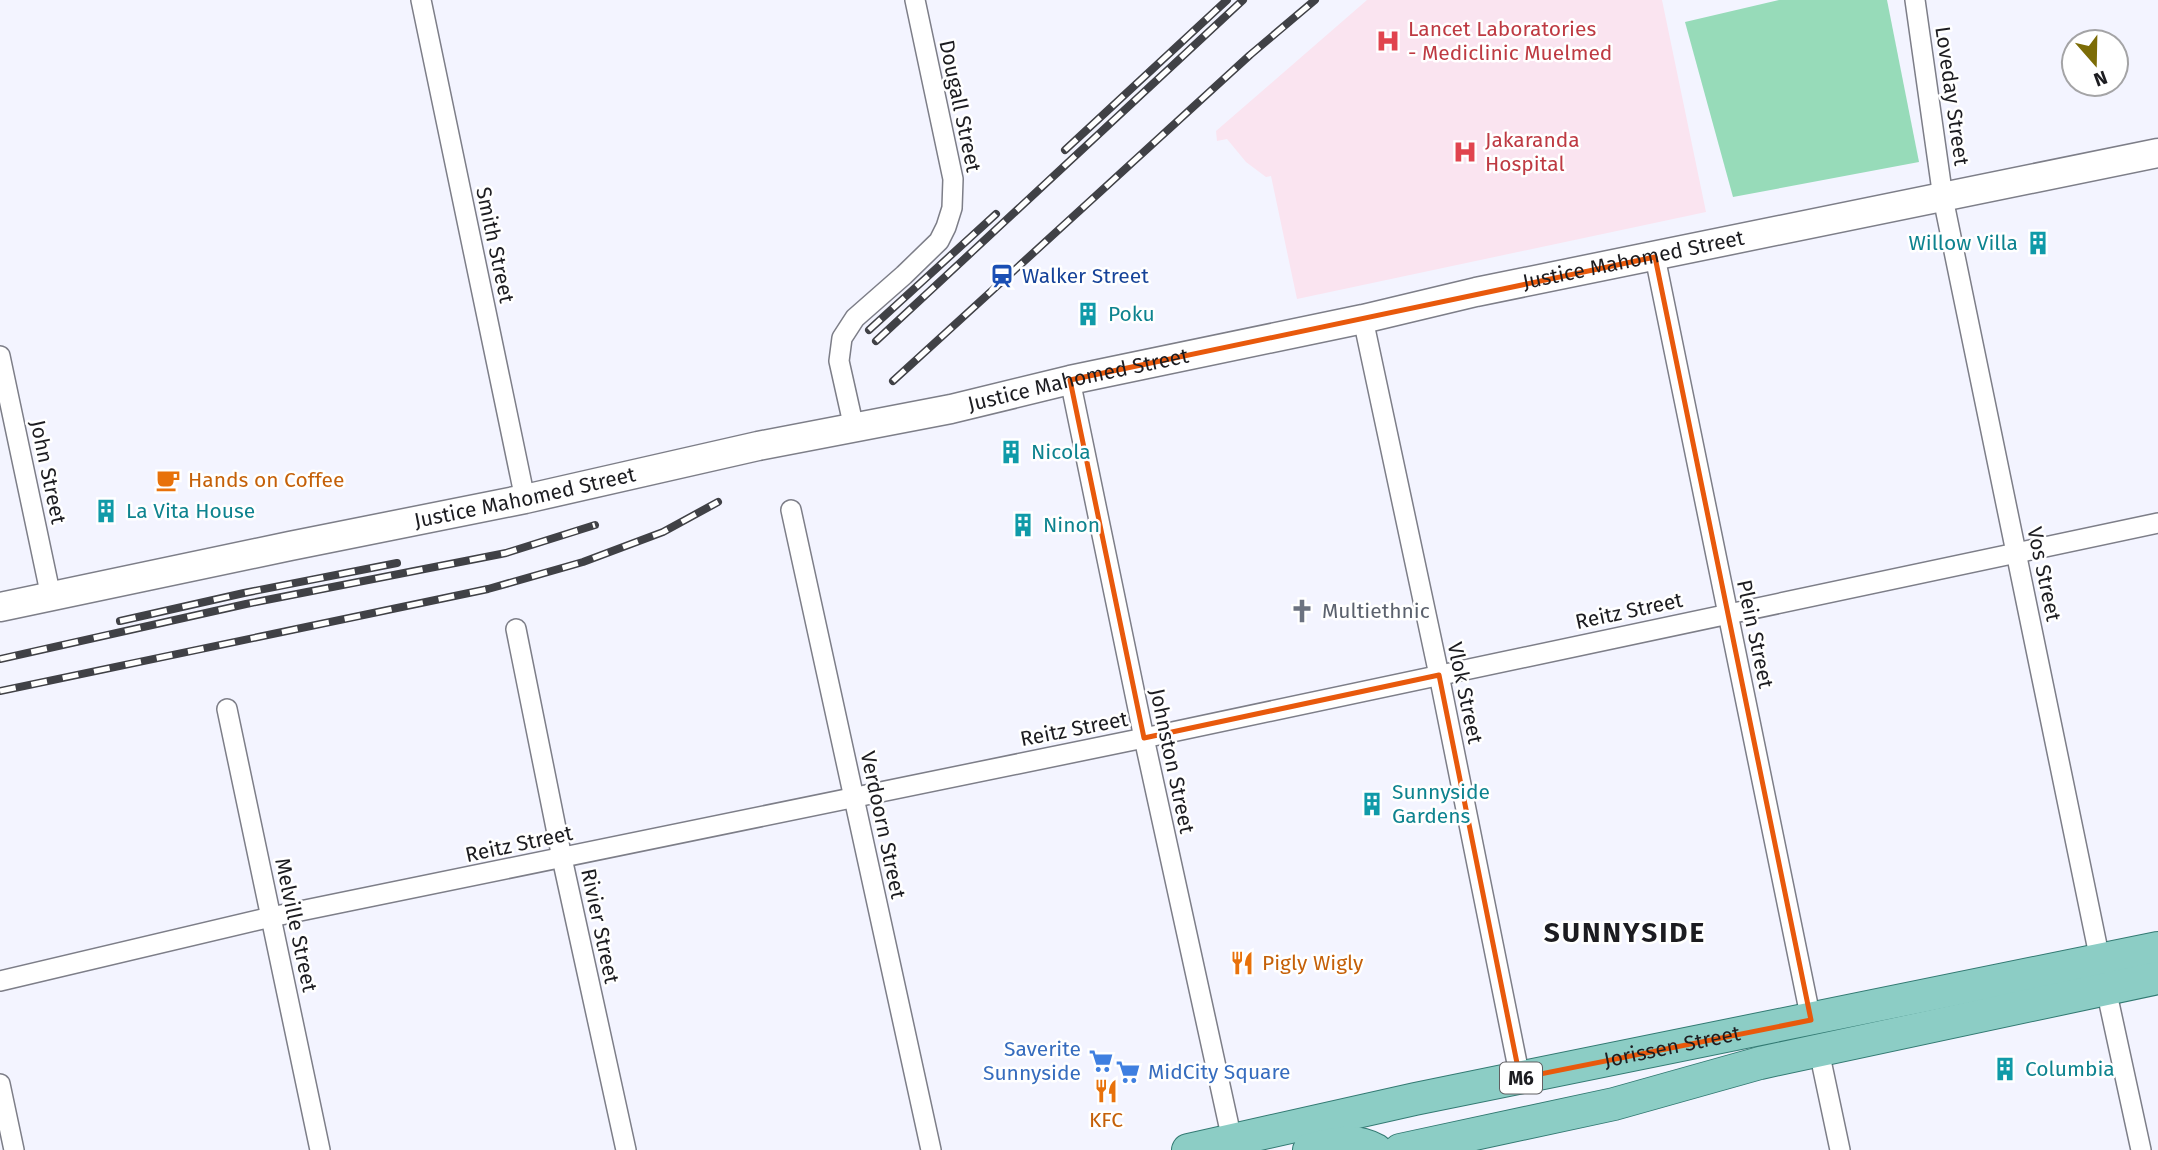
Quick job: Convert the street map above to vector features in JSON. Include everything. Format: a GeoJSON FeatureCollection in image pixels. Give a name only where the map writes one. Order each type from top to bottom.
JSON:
{"type":"FeatureCollection","features":[{"type":"Feature","properties":{"kind":"main road","name":"Justice Mahomed Street"},"geometry":{"type":"LineString","coordinates":[[0,607],[525,499],[758,446],[951,409],[1070,380],[1476,292],[2158,153]]}},
{"type":"Feature","properties":{"kind":"main road","name":"Jorissen Street"},"geometry":{"type":"LineString","coordinates":[[1400,1150],[1579,1113],[1760,1063],[1819,1051],[2103,974],[2158,948]]}},
{"type":"Feature","properties":{"kind":"main road","name":"Jorissen Street"},"geometry":{"type":"LineString","coordinates":[[1188,1150],[1233,1145],[1520,1078],[1811,1020],[2103,974],[2158,978]]}},
{"type":"Feature","properties":{"kind":"main road"},"geometry":{"type":"LineString","coordinates":[[1309,1150],[1349,1142],[1365,1144],[1376,1150]]}},
{"type":"Feature","properties":{"kind":"street","name":"Smith Street"},"geometry":{"type":"LineString","coordinates":[[421,0],[525,499]]}},
{"type":"Feature","properties":{"kind":"street","name":"Dougall Street"},"geometry":{"type":"LineString","coordinates":[[854,428],[839,361],[842,338],[855,318],[939,241],[952,208],[953,179],[915,0]]}},
{"type":"Feature","properties":{"kind":"street","name":"Loveday Street"},"geometry":{"type":"LineString","coordinates":[[1915,0],[1943,198]]}},
{"type":"Feature","properties":{"kind":"street","name":"Vos Street"},"geometry":{"type":"LineString","coordinates":[[1943,198],[2141,1150]]}},
{"type":"Feature","properties":{"kind":"street","name":"Plein Street"},"geometry":{"type":"LineString","coordinates":[[1655,257],[1811,1020]]}},
{"type":"Feature","properties":{"kind":"street","name":"Vlok Street"},"geometry":{"type":"LineString","coordinates":[[1363,318],[1520,1078]]}},
{"type":"Feature","properties":{"kind":"street","name":"John Street"},"geometry":{"type":"LineString","coordinates":[[0,356],[51,597]]}},
{"type":"Feature","properties":{"kind":"street","name":"Johnston Street"},"geometry":{"type":"LineString","coordinates":[[1070,380],[1144,738],[1233,1145]]}},
{"type":"Feature","properties":{"kind":"street","name":"Verdoorn Street"},"geometry":{"type":"LineString","coordinates":[[791,510],[931,1150]]}},
{"type":"Feature","properties":{"kind":"street","name":"Reitz Street"},"geometry":{"type":"LineString","coordinates":[[0,981],[271,918],[1144,738],[2158,523]]}},
{"type":"Feature","properties":{"kind":"street","name":"Rivier Street"},"geometry":{"type":"LineString","coordinates":[[516,628],[562,858],[626,1150]]}},
{"type":"Feature","properties":{"kind":"street","name":"Melville Street"},"geometry":{"type":"LineString","coordinates":[[227,709],[320,1150]]}},
{"type":"Feature","properties":{"kind":"street"},"geometry":{"type":"LineString","coordinates":[[1819,1051],[1840,1150]]}},
{"type":"Feature","properties":{"kind":"street"},"geometry":{"type":"LineString","coordinates":[[0,1084],[14,1150]]}},
{"type":"Feature","properties":{"kind":"highlighted area"},"geometry":{"type":"Polygon","coordinates":[[[1655,257],[1811,1020],[1520,1078],[1439,675],[1144,738],[1070,380],[1655,257]]]}},
{"type":"Feature","properties":{"kind":"shaded area","name":"Jakaranda Hospital"},"geometry":{"type":"Polygon","coordinates":[[[1367,0],[1662,0],[1706,212],[1297,299],[1271,176],[1266,177],[1246,162],[1227,139],[1217,141],[1216,131],[1367,0]]]}},
{"type":"Feature","properties":{"kind":"green space"},"geometry":{"type":"Polygon","coordinates":[[[1779,0],[1887,0],[1919,162],[1733,197],[1685,22],[1779,0]]]}},
{"type":"Feature","properties":{"kind":"railway"},"geometry":{"type":"LineString","coordinates":[[1065,150],[1227,0]]}},
{"type":"Feature","properties":{"kind":"railway"},"geometry":{"type":"LineString","coordinates":[[876,341],[1243,0]]}},
{"type":"Feature","properties":{"kind":"railway"},"geometry":{"type":"LineString","coordinates":[[893,381],[1250,55],[1315,0]]}},
{"type":"Feature","properties":{"kind":"railway"},"geometry":{"type":"LineString","coordinates":[[869,330],[996,214]]}},
{"type":"Feature","properties":{"kind":"railway"},"geometry":{"type":"LineString","coordinates":[[0,691],[488,589],[583,562],[663,532],[718,502]]}},
{"type":"Feature","properties":{"kind":"railway"},"geometry":{"type":"LineString","coordinates":[[0,659],[246,604],[506,553],[595,525]]}},
{"type":"Feature","properties":{"kind":"railway"},"geometry":{"type":"LineString","coordinates":[[120,621],[397,563]]}},
{"type":"Feature","properties":{"kind":"place","name":"Lancet Laboratories - Mediclinic Muelmed"},"geometry":{"type":"Point","coordinates":[1388,41]}},
{"type":"Feature","properties":{"kind":"place","name":"Jakaranda Hospital"},"geometry":{"type":"Point","coordinates":[1465,152]}},
{"type":"Feature","properties":{"kind":"place","name":"Willow Villa"},"geometry":{"type":"Point","coordinates":[2038,243]}},
{"type":"Feature","properties":{"kind":"place","name":"Walker Street"},"geometry":{"type":"Point","coordinates":[1002,276]}},
{"type":"Feature","properties":{"kind":"place","name":"Poku"},"geometry":{"type":"Point","coordinates":[1088,314]}},
{"type":"Feature","properties":{"kind":"place","name":"Nicola"},"geometry":{"type":"Point","coordinates":[1011,452]}},
{"type":"Feature","properties":{"kind":"place","name":"Hands on Coffee"},"geometry":{"type":"Point","coordinates":[168,480]}},
{"type":"Feature","properties":{"kind":"place","name":"La Vita House"},"geometry":{"type":"Point","coordinates":[106,511]}},
{"type":"Feature","properties":{"kind":"place","name":"Ninon"},"geometry":{"type":"Point","coordinates":[1023,525]}},
{"type":"Feature","properties":{"kind":"place","name":"Multiethnic"},"geometry":{"type":"Point","coordinates":[1302,611]}},
{"type":"Feature","properties":{"kind":"place","name":"Sunnyside Gardens"},"geometry":{"type":"Point","coordinates":[1372,804]}},
{"type":"Feature","properties":{"kind":"place","name":"Pigly Wigly"},"geometry":{"type":"Point","coordinates":[1242,963]}},
{"type":"Feature","properties":{"kind":"place","name":"Saverite Sunnyside"},"geometry":{"type":"Point","coordinates":[1101,1061]}},
{"type":"Feature","properties":{"kind":"place","name":"Columbia"},"geometry":{"type":"Point","coordinates":[2005,1069]}},
{"type":"Feature","properties":{"kind":"place","name":"MidCity Square"},"geometry":{"type":"Point","coordinates":[1128,1072]}},
{"type":"Feature","properties":{"kind":"place","name":"KFC"},"geometry":{"type":"Point","coordinates":[1106,1091]}},
{"type":"Feature","properties":{"kind":"district","name":"SUNNYSIDE"},"geometry":{"type":"Point","coordinates":[1625,932]}}]}
